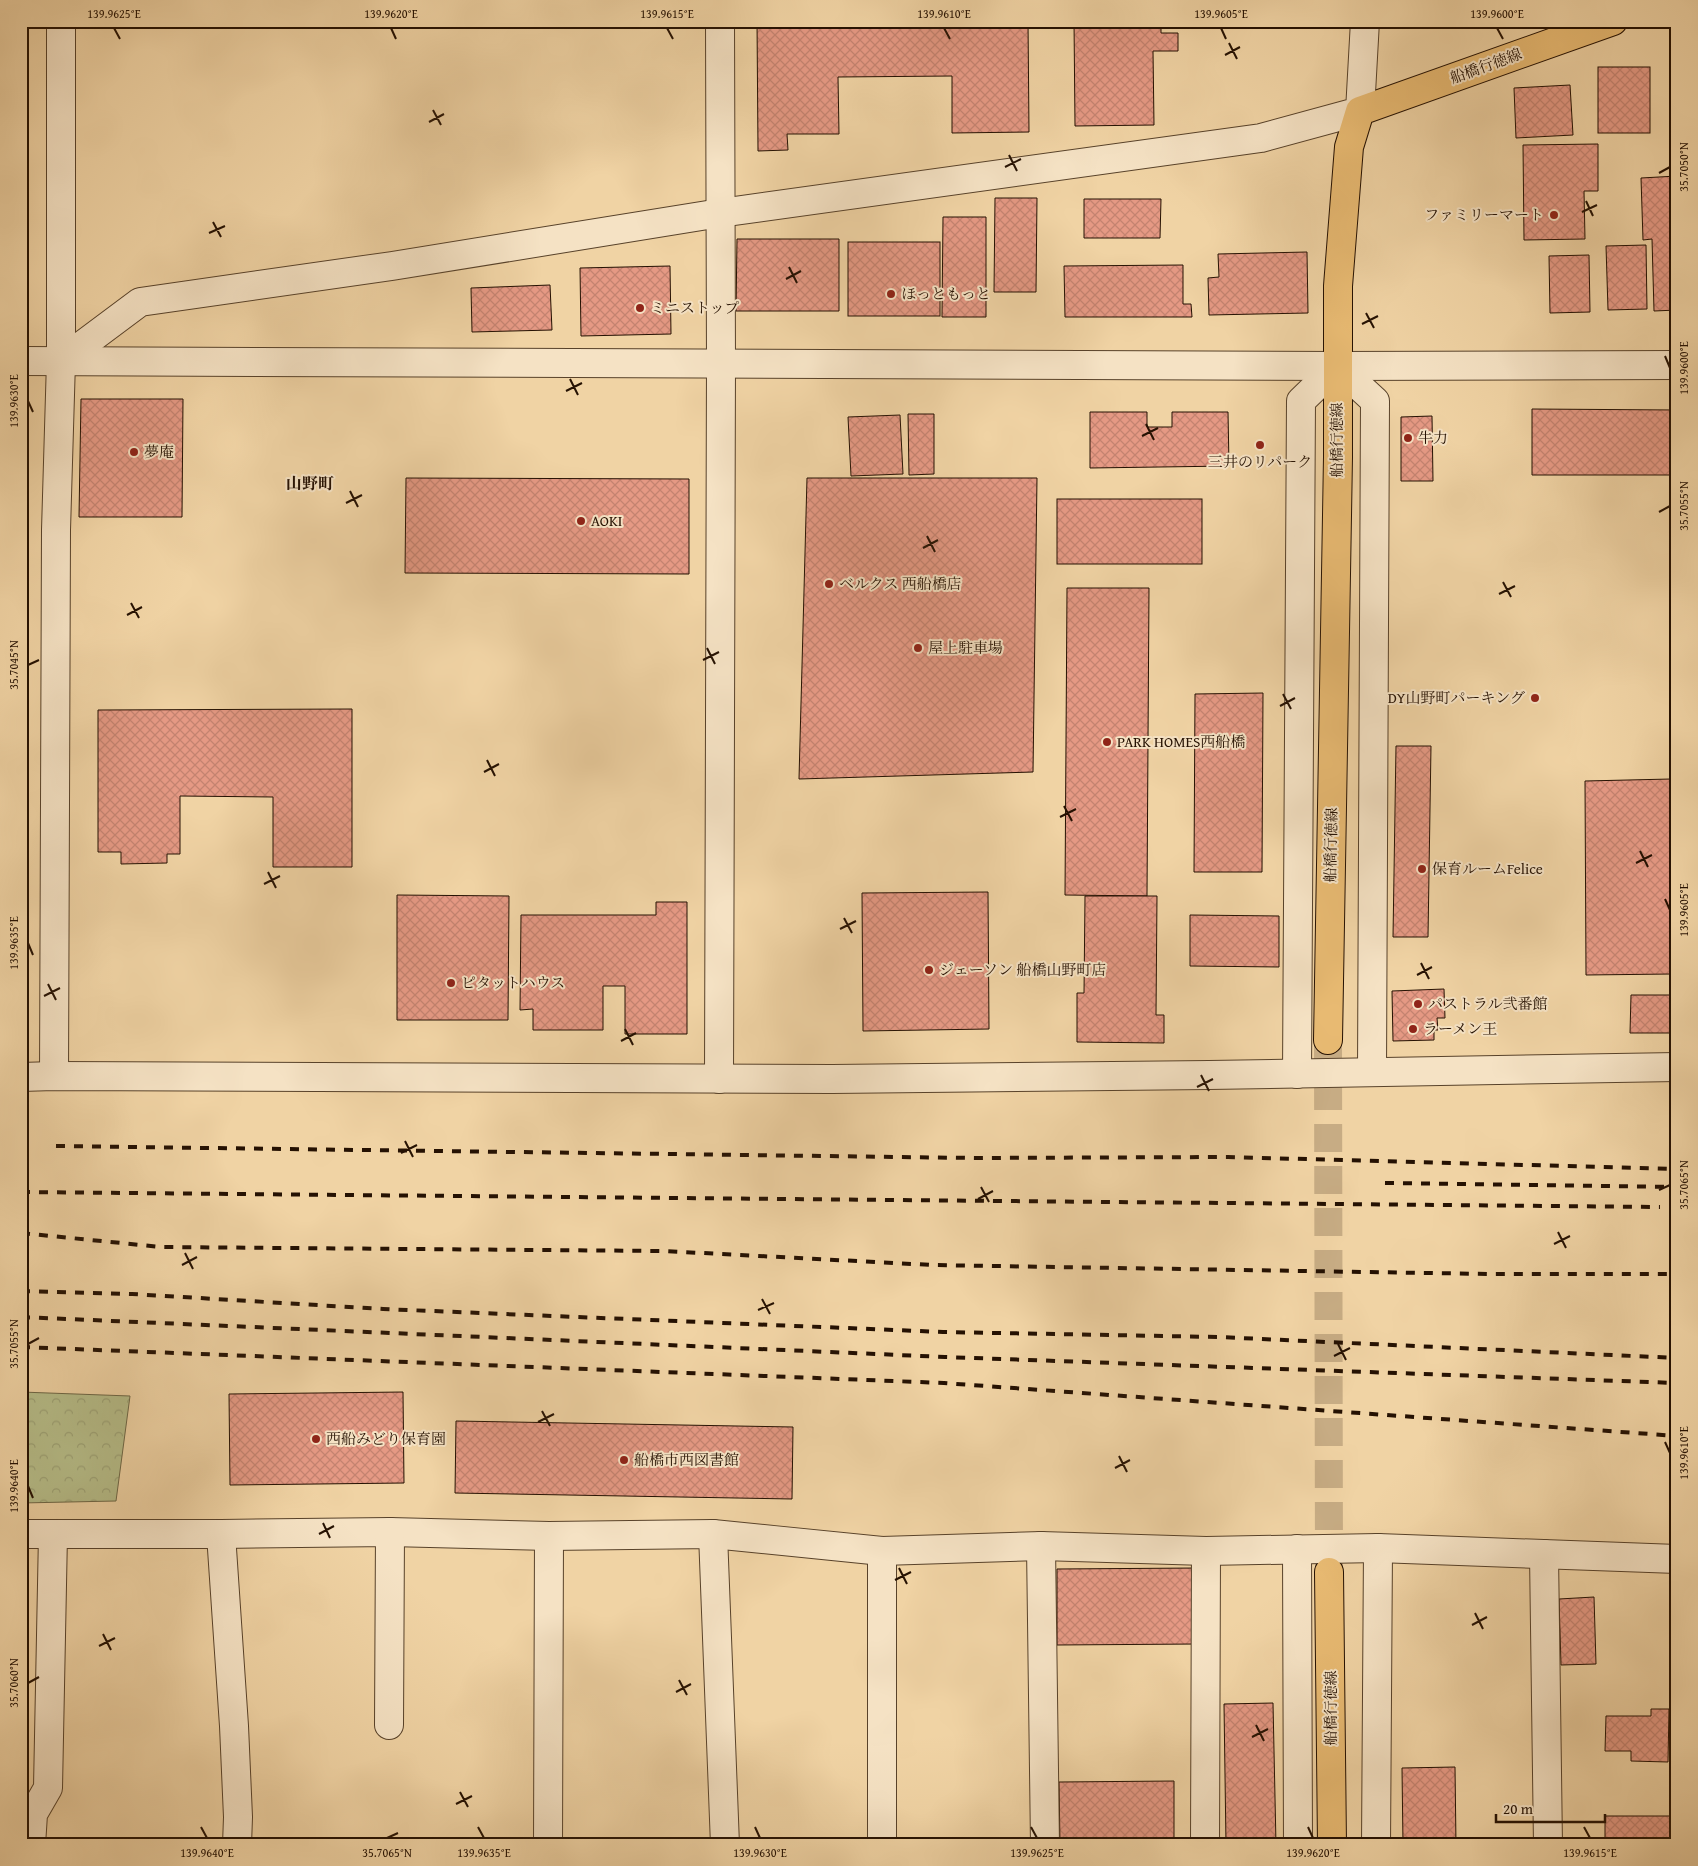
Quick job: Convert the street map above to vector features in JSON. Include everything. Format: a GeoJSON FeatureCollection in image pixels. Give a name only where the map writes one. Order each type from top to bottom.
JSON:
{"type":"FeatureCollection","features":[{"type":"Feature","properties":{"kind":"main road","name":"船橋行徳線"},"geometry":{"type":"LineString","coordinates":[[1328,1040],[1338,467],[1338,286],[1349,147],[1360,111],[1613,21]]}},
{"type":"Feature","properties":{"kind":"main road","name":"船橋行徳線"},"geometry":{"type":"LineString","coordinates":[[1329,1572],[1332,1845]]}},
{"type":"Feature","properties":{"kind":"street"},"geometry":{"type":"LineString","coordinates":[[54,1076],[56,530],[61,361],[61,21]]}},
{"type":"Feature","properties":{"kind":"street"},"geometry":{"type":"LineString","coordinates":[[719,1079],[720,21]]}},
{"type":"Feature","properties":{"kind":"street"},"geometry":{"type":"LineString","coordinates":[[61,361],[140,302],[392,266],[720,213],[1261,138],[1360,111],[1365,21]]}},
{"type":"Feature","properties":{"kind":"street"},"geometry":{"type":"LineString","coordinates":[[21,360],[1337,366],[1677,364]]}},
{"type":"Feature","properties":{"kind":"street"},"geometry":{"type":"LineString","coordinates":[[1337,366],[1376,401],[1372,1072]]}},
{"type":"Feature","properties":{"kind":"street"},"geometry":{"type":"LineString","coordinates":[[1297,1074],[1301,401],[1337,366]]}},
{"type":"Feature","properties":{"kind":"street"},"geometry":{"type":"LineString","coordinates":[[21,1077],[719,1079],[1297,1074],[1677,1067]]}},
{"type":"Feature","properties":{"kind":"street"},"geometry":{"type":"LineString","coordinates":[[389,1725],[390,1532]]}},
{"type":"Feature","properties":{"kind":"street"},"geometry":{"type":"LineString","coordinates":[[21,1534],[390,1532],[549,1536],[714,1534],[882,1551],[1041,1546],[1206,1551],[1378,1548],[1677,1559]]}},
{"type":"Feature","properties":{"kind":"street"},"geometry":{"type":"LineString","coordinates":[[31,1845],[33,1814],[48,1788],[53,1534]]}},
{"type":"Feature","properties":{"kind":"street"},"geometry":{"type":"LineString","coordinates":[[221,1534],[234,1726],[238,1818],[237,1845]]}},
{"type":"Feature","properties":{"kind":"street"},"geometry":{"type":"LineString","coordinates":[[714,1534],[725,1845]]}},
{"type":"Feature","properties":{"kind":"street"},"geometry":{"type":"LineString","coordinates":[[548,1845],[549,1536]]}},
{"type":"Feature","properties":{"kind":"street"},"geometry":{"type":"LineString","coordinates":[[1041,1546],[1045,1845]]}},
{"type":"Feature","properties":{"kind":"street"},"geometry":{"type":"LineString","coordinates":[[1376,1845],[1378,1548]]}},
{"type":"Feature","properties":{"kind":"street"},"geometry":{"type":"LineString","coordinates":[[1297,1549],[1298,1845]]}},
{"type":"Feature","properties":{"kind":"street"},"geometry":{"type":"LineString","coordinates":[[882,1551],[882,1845]]}},
{"type":"Feature","properties":{"kind":"street"},"geometry":{"type":"LineString","coordinates":[[1205,1845],[1206,1551]]}},
{"type":"Feature","properties":{"kind":"street"},"geometry":{"type":"LineString","coordinates":[[1544,1554],[1548,1845]]}},
{"type":"Feature","properties":{"kind":"green space"},"geometry":{"type":"Polygon","coordinates":[[[21,1392],[130,1396],[116,1501],[21,1503],[21,1392]]]}},
{"type":"Feature","properties":{"kind":"building"},"geometry":{"type":"Polygon","coordinates":[[[757,21],[1028,21],[1029,132],[952,133],[952,76],[838,77],[839,134],[787,134],[788,150],[758,151],[757,21]]]}},
{"type":"Feature","properties":{"kind":"building"},"geometry":{"type":"Polygon","coordinates":[[[1074,21],[1161,21],[1161,33],[1178,33],[1178,51],[1153,51],[1154,125],[1075,126],[1074,21]]]}},
{"type":"Feature","properties":{"kind":"building"},"geometry":{"type":"Polygon","coordinates":[[[1598,67],[1650,67],[1650,133],[1598,133],[1598,67]]]}},
{"type":"Feature","properties":{"kind":"building"},"geometry":{"type":"Polygon","coordinates":[[[1570,85],[1573,135],[1516,138],[1514,88],[1570,85]]]}},
{"type":"Feature","properties":{"kind":"building","name":"ファミリーマート"},"geometry":{"type":"Polygon","coordinates":[[[1598,144],[1598,191],[1584,191],[1585,239],[1524,240],[1523,145],[1598,144]]]}},
{"type":"Feature","properties":{"kind":"building"},"geometry":{"type":"Polygon","coordinates":[[[1677,176],[1677,310],[1654,311],[1652,239],[1643,240],[1641,178],[1677,176]]]}},
{"type":"Feature","properties":{"kind":"building"},"geometry":{"type":"Polygon","coordinates":[[[995,198],[1037,198],[1036,292],[994,292],[995,198]]]}},
{"type":"Feature","properties":{"kind":"building"},"geometry":{"type":"Polygon","coordinates":[[[1084,199],[1161,199],[1160,238],[1084,238],[1084,199]]]}},
{"type":"Feature","properties":{"kind":"building"},"geometry":{"type":"Polygon","coordinates":[[[943,217],[986,217],[986,317],[942,317],[943,217]]]}},
{"type":"Feature","properties":{"kind":"building"},"geometry":{"type":"Polygon","coordinates":[[[737,239],[839,239],[839,311],[736,311],[737,239]]]}},
{"type":"Feature","properties":{"kind":"building"},"geometry":{"type":"Polygon","coordinates":[[[848,242],[940,242],[940,316],[848,316],[848,242]]]}},
{"type":"Feature","properties":{"kind":"building"},"geometry":{"type":"Polygon","coordinates":[[[1646,245],[1647,309],[1608,310],[1606,246],[1646,245]]]}},
{"type":"Feature","properties":{"kind":"building"},"geometry":{"type":"Polygon","coordinates":[[[1307,252],[1308,313],[1209,315],[1208,278],[1219,277],[1218,254],[1307,252]]]}},
{"type":"Feature","properties":{"kind":"building"},"geometry":{"type":"Polygon","coordinates":[[[1589,255],[1590,312],[1550,313],[1549,256],[1589,255]]]}},
{"type":"Feature","properties":{"kind":"building"},"geometry":{"type":"Polygon","coordinates":[[[1183,265],[1183,304],[1191,304],[1192,317],[1065,317],[1064,266],[1183,265]]]}},
{"type":"Feature","properties":{"kind":"building"},"geometry":{"type":"Polygon","coordinates":[[[670,266],[671,334],[581,336],[580,268],[670,266]]]}},
{"type":"Feature","properties":{"kind":"building"},"geometry":{"type":"Polygon","coordinates":[[[550,285],[552,330],[472,332],[471,288],[550,285]]]}},
{"type":"Feature","properties":{"kind":"building"},"geometry":{"type":"Polygon","coordinates":[[[81,399],[183,399],[182,517],[79,517],[81,399]]]}},
{"type":"Feature","properties":{"kind":"building"},"geometry":{"type":"Polygon","coordinates":[[[1532,409],[1677,410],[1677,475],[1532,475],[1532,409]]]}},
{"type":"Feature","properties":{"kind":"building"},"geometry":{"type":"Polygon","coordinates":[[[1090,412],[1147,412],[1147,427],[1172,427],[1172,412],[1228,412],[1229,466],[1090,468],[1090,412]]]}},
{"type":"Feature","properties":{"kind":"building"},"geometry":{"type":"Polygon","coordinates":[[[908,414],[934,414],[934,474],[909,475],[908,414]]]}},
{"type":"Feature","properties":{"kind":"building"},"geometry":{"type":"Polygon","coordinates":[[[900,415],[903,474],[851,476],[848,417],[900,415]]]}},
{"type":"Feature","properties":{"kind":"building"},"geometry":{"type":"Polygon","coordinates":[[[1432,416],[1433,481],[1401,481],[1401,417],[1432,416]]]}},
{"type":"Feature","properties":{"kind":"building"},"geometry":{"type":"Polygon","coordinates":[[[406,478],[689,479],[689,574],[405,573],[406,478]]]}},
{"type":"Feature","properties":{"kind":"building"},"geometry":{"type":"Polygon","coordinates":[[[807,478],[1037,478],[1033,772],[799,779],[807,478]]]}},
{"type":"Feature","properties":{"kind":"building"},"geometry":{"type":"Polygon","coordinates":[[[1057,499],[1202,499],[1202,564],[1057,564],[1057,499]]]}},
{"type":"Feature","properties":{"kind":"building","name":"PARK HOMES西船橋"},"geometry":{"type":"Polygon","coordinates":[[[1067,588],[1149,588],[1147,896],[1065,895],[1067,588]]]}},
{"type":"Feature","properties":{"kind":"building"},"geometry":{"type":"Polygon","coordinates":[[[1263,693],[1262,872],[1194,872],[1195,694],[1263,693]]]}},
{"type":"Feature","properties":{"kind":"building"},"geometry":{"type":"Polygon","coordinates":[[[352,709],[352,867],[273,867],[273,797],[180,796],[180,854],[167,854],[167,863],[121,864],[121,852],[98,852],[98,710],[352,709]]]}},
{"type":"Feature","properties":{"kind":"building"},"geometry":{"type":"Polygon","coordinates":[[[1396,746],[1431,746],[1428,937],[1393,937],[1396,746]]]}},
{"type":"Feature","properties":{"kind":"building"},"geometry":{"type":"Polygon","coordinates":[[[1671,779],[1671,814],[1677,814],[1677,827],[1671,827],[1672,898],[1677,898],[1677,936],[1672,936],[1672,974],[1586,975],[1585,781],[1671,779]]]}},
{"type":"Feature","properties":{"kind":"building"},"geometry":{"type":"Polygon","coordinates":[[[988,892],[989,1029],[863,1031],[862,893],[988,892]]]}},
{"type":"Feature","properties":{"kind":"building"},"geometry":{"type":"Polygon","coordinates":[[[397,895],[509,896],[508,1020],[397,1020],[397,895]]]}},
{"type":"Feature","properties":{"kind":"building"},"geometry":{"type":"Polygon","coordinates":[[[1085,896],[1157,896],[1156,1015],[1164,1015],[1164,1043],[1077,1042],[1077,993],[1084,993],[1085,896]]]}},
{"type":"Feature","properties":{"kind":"building"},"geometry":{"type":"Polygon","coordinates":[[[656,902],[687,902],[687,1034],[625,1034],[625,986],[603,986],[603,1030],[533,1030],[533,1009],[520,1010],[521,915],[656,915],[656,902]]]}},
{"type":"Feature","properties":{"kind":"building"},"geometry":{"type":"Polygon","coordinates":[[[1190,915],[1279,916],[1279,967],[1190,966],[1190,915]]]}},
{"type":"Feature","properties":{"kind":"building","name":"パストラル弐番館"},"geometry":{"type":"Polygon","coordinates":[[[1444,989],[1445,1018],[1437,1018],[1438,1030],[1434,1030],[1434,1040],[1393,1041],[1392,991],[1444,989]]]}},
{"type":"Feature","properties":{"kind":"building"},"geometry":{"type":"Polygon","coordinates":[[[1631,995],[1677,995],[1677,1033],[1630,1033],[1631,995]]]}},
{"type":"Feature","properties":{"kind":"building","name":"西船みどり保育園"},"geometry":{"type":"Polygon","coordinates":[[[403,1392],[404,1483],[230,1485],[229,1394],[403,1392]]]}},
{"type":"Feature","properties":{"kind":"building","name":"船橋市西図書館"},"geometry":{"type":"Polygon","coordinates":[[[456,1421],[793,1427],[792,1499],[455,1493],[456,1421]]]}},
{"type":"Feature","properties":{"kind":"building"},"geometry":{"type":"Polygon","coordinates":[[[1196,1568],[1196,1644],[1057,1645],[1057,1569],[1196,1568]]]}},
{"type":"Feature","properties":{"kind":"building"},"geometry":{"type":"Polygon","coordinates":[[[1594,1597],[1596,1664],[1561,1665],[1559,1599],[1594,1597]]]}},
{"type":"Feature","properties":{"kind":"building"},"geometry":{"type":"Polygon","coordinates":[[[1273,1703],[1276,1845],[1226,1845],[1224,1704],[1273,1703]]]}},
{"type":"Feature","properties":{"kind":"building"},"geometry":{"type":"Polygon","coordinates":[[[1651,1709],[1669,1709],[1668,1762],[1631,1761],[1631,1751],[1605,1751],[1606,1716],[1651,1716],[1651,1709]]]}},
{"type":"Feature","properties":{"kind":"building"},"geometry":{"type":"Polygon","coordinates":[[[1455,1767],[1456,1845],[1403,1845],[1402,1768],[1455,1767]]]}},
{"type":"Feature","properties":{"kind":"building"},"geometry":{"type":"Polygon","coordinates":[[[1174,1781],[1174,1845],[1060,1845],[1059,1782],[1174,1781]]]}},
{"type":"Feature","properties":{"kind":"building"},"geometry":{"type":"Polygon","coordinates":[[[1605,1816],[1671,1816],[1671,1845],[1605,1845],[1605,1816]]]}},
{"type":"Feature","properties":{"kind":"tunnel"},"geometry":{"type":"LineString","coordinates":[[1328,1040],[1329,1572]]}},
{"type":"Feature","properties":{"kind":"railway"},"geometry":{"type":"LineString","coordinates":[[56,1146],[975,1158],[1228,1157],[1677,1169]]}},
{"type":"Feature","properties":{"kind":"railway"},"geometry":{"type":"LineString","coordinates":[[1385,1183],[1677,1187]]}},
{"type":"Feature","properties":{"kind":"railway"},"geometry":{"type":"LineString","coordinates":[[21,1192],[1660,1207]]}},
{"type":"Feature","properties":{"kind":"railway"},"geometry":{"type":"LineString","coordinates":[[21,1233],[161,1247],[664,1251],[932,1265],[1490,1274],[1677,1274]]}},
{"type":"Feature","properties":{"kind":"railway"},"geometry":{"type":"LineString","coordinates":[[21,1291],[132,1294],[383,1309],[943,1332],[1218,1337],[1677,1358]]}},
{"type":"Feature","properties":{"kind":"railway"},"geometry":{"type":"LineString","coordinates":[[21,1317],[945,1357],[1677,1383]]}},
{"type":"Feature","properties":{"kind":"railway"},"geometry":{"type":"LineString","coordinates":[[21,1347],[944,1383],[1677,1436]]}},
{"type":"Feature","properties":{"kind":"place","name":"ファミリーマート"},"geometry":{"type":"Point","coordinates":[1554,215]}},
{"type":"Feature","properties":{"kind":"place","name":"ほっともっと"},"geometry":{"type":"Point","coordinates":[891,294]}},
{"type":"Feature","properties":{"kind":"place","name":"ミニストップ"},"geometry":{"type":"Point","coordinates":[640,308]}},
{"type":"Feature","properties":{"kind":"place","name":"牛力"},"geometry":{"type":"Point","coordinates":[1408,438]}},
{"type":"Feature","properties":{"kind":"place","name":"三井のリパーク"},"geometry":{"type":"Point","coordinates":[1260,445]}},
{"type":"Feature","properties":{"kind":"place","name":"夢庵"},"geometry":{"type":"Point","coordinates":[134,452]}},
{"type":"Feature","properties":{"kind":"place","name":"AOKI"},"geometry":{"type":"Point","coordinates":[581,521]}},
{"type":"Feature","properties":{"kind":"place","name":"ベルクス 西船橋店"},"geometry":{"type":"Point","coordinates":[829,584]}},
{"type":"Feature","properties":{"kind":"place","name":"屋上駐車場"},"geometry":{"type":"Point","coordinates":[918,648]}},
{"type":"Feature","properties":{"kind":"place","name":"DY山野町パーキング"},"geometry":{"type":"Point","coordinates":[1535,698]}},
{"type":"Feature","properties":{"kind":"place","name":"PARK HOMES西船橋"},"geometry":{"type":"Point","coordinates":[1107,742]}},
{"type":"Feature","properties":{"kind":"place","name":"保育ルームFelice"},"geometry":{"type":"Point","coordinates":[1422,869]}},
{"type":"Feature","properties":{"kind":"place","name":"ジェーソン 船橋山野町店"},"geometry":{"type":"Point","coordinates":[929,970]}},
{"type":"Feature","properties":{"kind":"place","name":"ピタットハウス"},"geometry":{"type":"Point","coordinates":[451,983]}},
{"type":"Feature","properties":{"kind":"place","name":"パストラル弐番館"},"geometry":{"type":"Point","coordinates":[1418,1004]}},
{"type":"Feature","properties":{"kind":"place","name":"ラーメン王"},"geometry":{"type":"Point","coordinates":[1413,1029]}},
{"type":"Feature","properties":{"kind":"place","name":"西船みどり保育園"},"geometry":{"type":"Point","coordinates":[316,1439]}},
{"type":"Feature","properties":{"kind":"place","name":"船橋市西図書館"},"geometry":{"type":"Point","coordinates":[624,1460]}},
{"type":"Feature","properties":{"kind":"district","name":"山野町"},"geometry":{"type":"Point","coordinates":[310,483]}}]}
